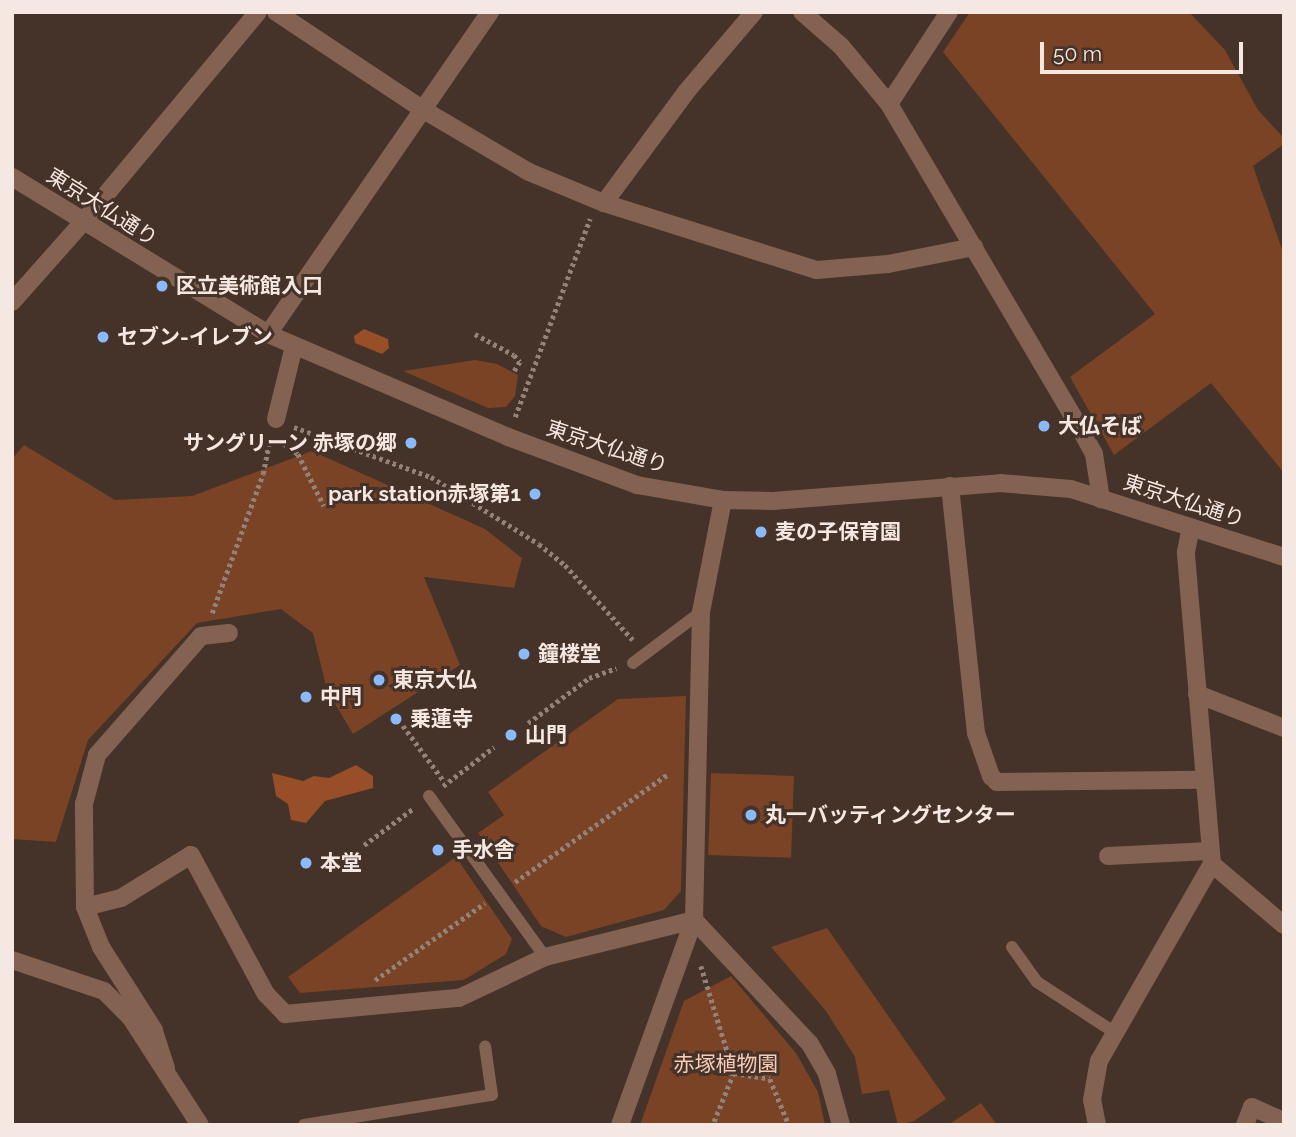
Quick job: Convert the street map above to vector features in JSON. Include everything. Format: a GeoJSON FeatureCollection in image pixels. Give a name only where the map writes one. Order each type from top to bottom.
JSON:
{"type":"FeatureCollection","features":[{"type":"Feature","properties":{"kind":"street"},"geometry":{"type":"LineString","coordinates":[[12,302],[83,222],[258,12]]}},
{"type":"Feature","properties":{"kind":"street"},"geometry":{"type":"LineString","coordinates":[[276,12],[422,109],[529,172],[600,202],[817,270],[888,264],[974,247]]}},
{"type":"Feature","properties":{"kind":"street"},"geometry":{"type":"LineString","coordinates":[[268,334],[490,12]]}},
{"type":"Feature","properties":{"kind":"street"},"geometry":{"type":"LineString","coordinates":[[600,202],[686,92],[754,12]]}},
{"type":"Feature","properties":{"kind":"street"},"geometry":{"type":"LineString","coordinates":[[802,12],[841,46],[889,104],[1094,454],[1101,499]]}},
{"type":"Feature","properties":{"kind":"street"},"geometry":{"type":"LineString","coordinates":[[889,104],[949,12]]}},
{"type":"Feature","properties":{"kind":"street","name":"東京大仏通り"},"geometry":{"type":"LineString","coordinates":[[12,177],[268,334],[508,437],[637,485],[723,500],[773,501],[950,486],[1039,485],[1101,499],[1284,557]]}},
{"type":"Feature","properties":{"kind":"street"},"geometry":{"type":"LineString","coordinates":[[274,427],[294,346]]}},
{"type":"Feature","properties":{"kind":"street"},"geometry":{"type":"LineString","coordinates":[[950,486],[976,733],[991,776],[997,782],[1203,780]]}},
{"type":"Feature","properties":{"kind":"street"},"geometry":{"type":"LineString","coordinates":[[620,1125],[694,920],[701,612],[723,500]]}},
{"type":"Feature","properties":{"kind":"street"},"geometry":{"type":"LineString","coordinates":[[1097,1125],[1093,1079],[1114,1032],[1211,857],[1186,552],[1191,527]]}},
{"type":"Feature","properties":{"kind":"street"},"geometry":{"type":"LineString","coordinates":[[166,1068],[154,1030],[101,947],[85,907],[84,804],[97,755],[201,636],[229,634]]}},
{"type":"Feature","properties":{"kind":"street"},"geometry":{"type":"LineString","coordinates":[[1197,694],[1284,728]]}},
{"type":"Feature","properties":{"kind":"street"},"geometry":{"type":"LineString","coordinates":[[85,907],[121,898],[191,855],[266,994],[285,1014],[459,998],[545,957],[694,920]]}},
{"type":"Feature","properties":{"kind":"street"},"geometry":{"type":"LineString","coordinates":[[1108,856],[1211,857],[1284,925]]}},
{"type":"Feature","properties":{"kind":"street"},"geometry":{"type":"LineString","coordinates":[[694,920],[810,1044],[827,1074],[841,1125]]}},
{"type":"Feature","properties":{"kind":"street"},"geometry":{"type":"LineString","coordinates":[[12,960],[104,991],[131,1018],[166,1068],[200,1125]]}},
{"type":"Feature","properties":{"kind":"street"},"geometry":{"type":"LineString","coordinates":[[1245,1125],[1252,1107],[1284,1121]]}},
{"type":"Feature","properties":{"kind":"lane"},"geometry":{"type":"LineString","coordinates":[[633,663],[701,612]]}},
{"type":"Feature","properties":{"kind":"lane"},"geometry":{"type":"LineString","coordinates":[[429,796],[545,957]]}},
{"type":"Feature","properties":{"kind":"lane"},"geometry":{"type":"LineString","coordinates":[[1012,947],[1037,982],[1114,1032]]}},
{"type":"Feature","properties":{"kind":"lane"},"geometry":{"type":"LineString","coordinates":[[304,1125],[492,1095],[485,1046]]}},
{"type":"Feature","properties":{"kind":"path"},"geometry":{"type":"LineString","coordinates":[[508,437],[600,202]]}},
{"type":"Feature","properties":{"kind":"path"},"geometry":{"type":"LineString","coordinates":[[475,334],[514,355],[520,362],[514,372]]}},
{"type":"Feature","properties":{"kind":"path"},"geometry":{"type":"LineString","coordinates":[[274,427],[298,454],[324,506]]}},
{"type":"Feature","properties":{"kind":"path"},"geometry":{"type":"LineString","coordinates":[[208,622],[264,474],[274,427]]}},
{"type":"Feature","properties":{"kind":"path"},"geometry":{"type":"LineString","coordinates":[[274,427],[431,477],[539,544],[565,565],[645,653]]}},
{"type":"Feature","properties":{"kind":"path"},"geometry":{"type":"LineString","coordinates":[[528,723],[589,678],[633,663]]}},
{"type":"Feature","properties":{"kind":"path"},"geometry":{"type":"LineString","coordinates":[[399,720],[446,784]]}},
{"type":"Feature","properties":{"kind":"path"},"geometry":{"type":"LineString","coordinates":[[375,980],[668,774]]}},
{"type":"Feature","properties":{"kind":"path"},"geometry":{"type":"LineString","coordinates":[[694,920],[701,966],[734,1073],[713,1125]]}},
{"type":"Feature","properties":{"kind":"path"},"geometry":{"type":"LineString","coordinates":[[734,1073],[770,1079],[789,1125]]}},
{"type":"Feature","properties":{"kind":"green space"},"geometry":{"type":"Polygon","coordinates":[[[970,12],[1189,12],[1225,50],[1258,110],[1284,138],[1284,144],[1253,166],[1284,255],[1284,473],[1211,383],[1114,455],[1070,377],[1155,314],[943,52],[970,12]]]}},
{"type":"Feature","properties":{"kind":"green space"},"geometry":{"type":"Polygon","coordinates":[[[475,360],[497,364],[518,375],[515,396],[506,407],[488,408],[403,371],[475,360]]]}},
{"type":"Feature","properties":{"kind":"green space"},"geometry":{"type":"Polygon","coordinates":[[[24,445],[115,500],[192,496],[312,451],[485,529],[522,558],[514,588],[424,577],[460,665],[353,734],[327,690],[313,633],[281,609],[197,623],[88,740],[56,842],[12,839],[12,459],[24,445]]]}},
{"type":"Feature","properties":{"kind":"green space"},"geometry":{"type":"Polygon","coordinates":[[[686,696],[681,891],[664,910],[566,937],[541,926],[478,833],[504,815],[488,792],[618,699],[686,696]]]}},
{"type":"Feature","properties":{"kind":"green space","name":"丸一バッティングセンター"},"geometry":{"type":"Polygon","coordinates":[[[711,773],[794,776],[791,858],[708,855],[711,773]]]}},
{"type":"Feature","properties":{"kind":"green space"},"geometry":{"type":"Polygon","coordinates":[[[456,857],[512,939],[506,954],[464,980],[300,993],[288,977],[456,857]]]}},
{"type":"Feature","properties":{"kind":"green space"},"geometry":{"type":"Polygon","coordinates":[[[827,928],[946,1099],[914,1121],[898,1125],[889,1090],[862,1094],[855,1057],[826,1011],[771,947],[827,928]]]}},
{"type":"Feature","properties":{"kind":"green space","name":"赤塚植物園"},"geometry":{"type":"Polygon","coordinates":[[[731,976],[796,1053],[818,1092],[825,1125],[640,1125],[684,1001],[731,976]]]}},
{"type":"Feature","properties":{"kind":"green space"},"geometry":{"type":"Polygon","coordinates":[[[981,1103],[997,1125],[948,1125],[981,1103]]]}},
{"type":"Feature","properties":{"kind":"shaded area"},"geometry":{"type":"Polygon","coordinates":[[[364,329],[388,339],[389,348],[382,354],[355,343],[354,336],[364,329]]]}},
{"type":"Feature","properties":{"kind":"shaded area"},"geometry":{"type":"Polygon","coordinates":[[[356,765],[373,776],[373,788],[325,801],[306,823],[291,820],[288,804],[276,796],[272,773],[303,781],[314,776],[329,778],[356,765]]]}},
{"type":"Feature","properties":{"kind":"place","name":"区立美術館入口"},"geometry":{"type":"Point","coordinates":[162,286]}},
{"type":"Feature","properties":{"kind":"place","name":"セブン-イレブン"},"geometry":{"type":"Point","coordinates":[103,337]}},
{"type":"Feature","properties":{"kind":"place","name":"大仏そば"},"geometry":{"type":"Point","coordinates":[1044,426]}},
{"type":"Feature","properties":{"kind":"place","name":"サングリーン 赤塚の郷"},"geometry":{"type":"Point","coordinates":[411,443]}},
{"type":"Feature","properties":{"kind":"place","name":"park station赤塚第1"},"geometry":{"type":"Point","coordinates":[535,494]}},
{"type":"Feature","properties":{"kind":"place","name":"麦の子保育園"},"geometry":{"type":"Point","coordinates":[761,532]}},
{"type":"Feature","properties":{"kind":"place","name":"鐘楼堂"},"geometry":{"type":"Point","coordinates":[524,654]}},
{"type":"Feature","properties":{"kind":"place","name":"東京大仏"},"geometry":{"type":"Point","coordinates":[379,680]}},
{"type":"Feature","properties":{"kind":"place","name":"中門"},"geometry":{"type":"Point","coordinates":[306,697]}},
{"type":"Feature","properties":{"kind":"place","name":"乗蓮寺"},"geometry":{"type":"Point","coordinates":[396,719]}},
{"type":"Feature","properties":{"kind":"place","name":"山門"},"geometry":{"type":"Point","coordinates":[511,735]}},
{"type":"Feature","properties":{"kind":"place","name":"丸一バッティングセンター"},"geometry":{"type":"Point","coordinates":[751,815]}},
{"type":"Feature","properties":{"kind":"place","name":"手水舎"},"geometry":{"type":"Point","coordinates":[438,850]}},
{"type":"Feature","properties":{"kind":"place","name":"本堂"},"geometry":{"type":"Point","coordinates":[306,863]}}]}
